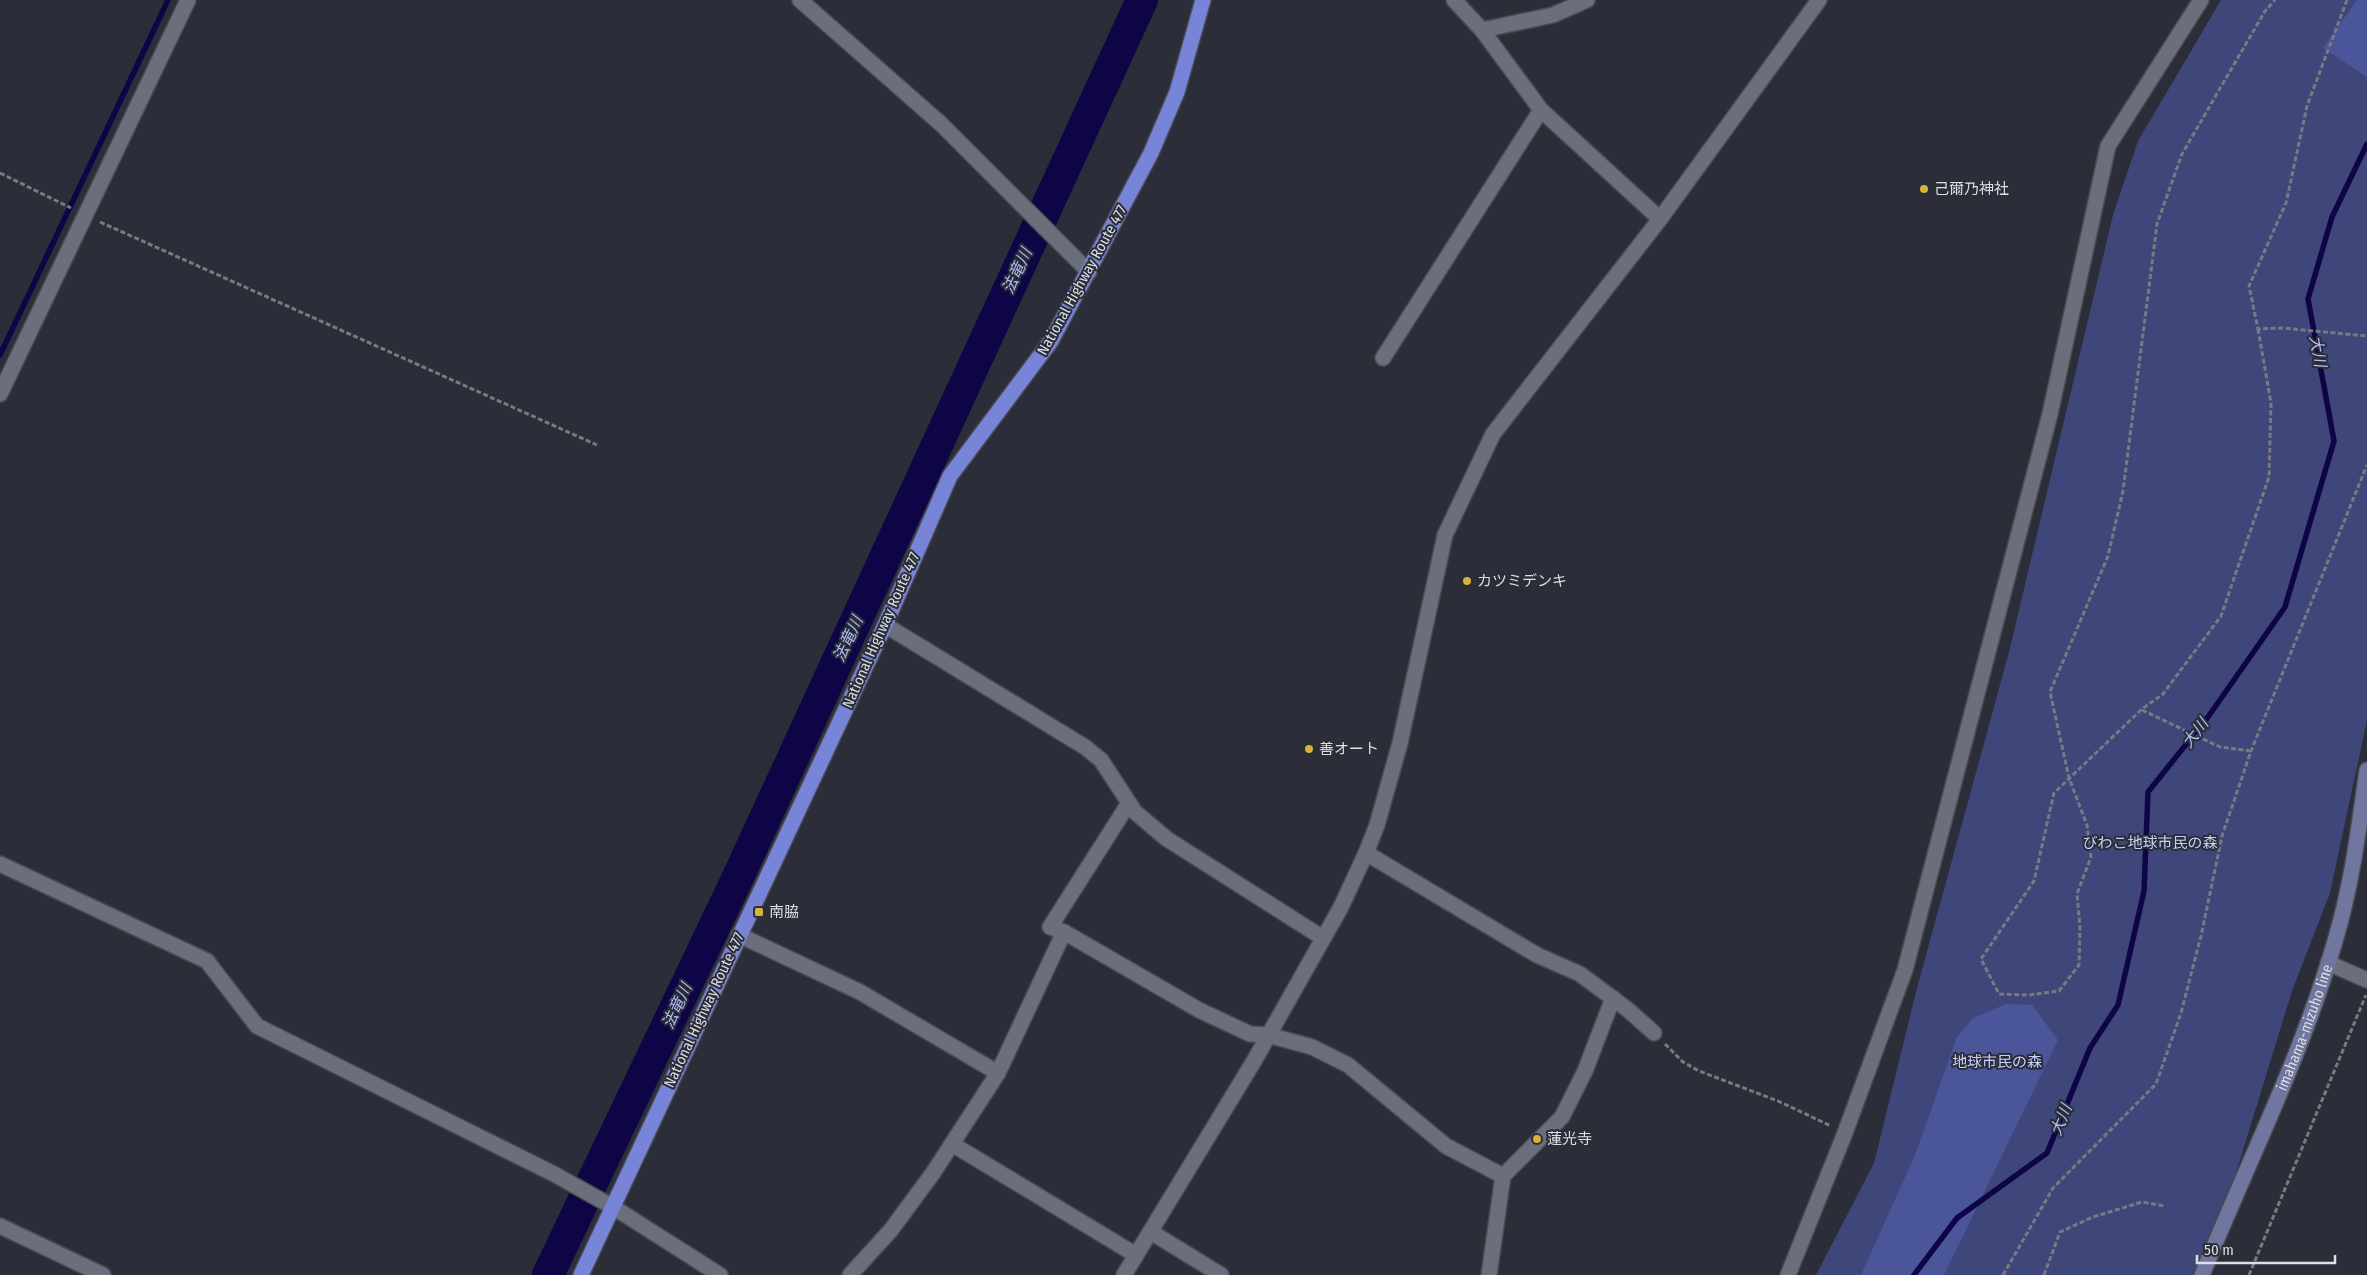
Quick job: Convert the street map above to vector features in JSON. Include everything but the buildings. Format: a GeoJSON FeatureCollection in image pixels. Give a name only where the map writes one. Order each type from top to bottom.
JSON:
{"type":"FeatureCollection","features":[{"type":"Feature","properties":{"kind":"highway","name":"National Highway Route 477"},"geometry":{"type":"LineString","coordinates":[[581,1275],[885,625],[950,476],[1051,341],[1151,153],[1173,101],[1199,19],[1203,0]]}},
{"type":"Feature","properties":{"kind":"main road","name":"imahama-mizuho line"},"geometry":{"type":"LineString","coordinates":[[2202,1275],[2294,1058],[2328,964],[2336,939],[2354,861],[2367,770]]}},
{"type":"Feature","properties":{"kind":"street"},"geometry":{"type":"LineString","coordinates":[[0,394],[84,214],[188,0]]}},
{"type":"Feature","properties":{"kind":"street"},"geometry":{"type":"LineString","coordinates":[[800,0],[941,124],[1089,272]]}},
{"type":"Feature","properties":{"kind":"street"},"geometry":{"type":"LineString","coordinates":[[1454,0],[1482,30],[1541,110],[1660,219]]}},
{"type":"Feature","properties":{"kind":"street"},"geometry":{"type":"LineString","coordinates":[[1482,30],[1553,15],[1587,0]]}},
{"type":"Feature","properties":{"kind":"street"},"geometry":{"type":"LineString","coordinates":[[1124,1275],[1268,1035],[1341,907],[1366,853],[1377,825],[1400,742],[1446,535],[1493,434],[1660,219],[1818,0]]}},
{"type":"Feature","properties":{"kind":"street"},"geometry":{"type":"LineString","coordinates":[[1788,1275],[1846,1133],[1905,970],[2050,414],[2108,146],[2201,0]]}},
{"type":"Feature","properties":{"kind":"street"},"geometry":{"type":"LineString","coordinates":[[1382,358],[1541,110]]}},
{"type":"Feature","properties":{"kind":"street"},"geometry":{"type":"LineString","coordinates":[[885,625],[1085,747],[1101,760],[1135,812],[1167,838],[1323,938]]}},
{"type":"Feature","properties":{"kind":"street"},"geometry":{"type":"LineString","coordinates":[[1129,803],[1050,927],[1064,932],[1198,1010],[1250,1034],[1268,1035],[1312,1047],[1348,1065],[1446,1146],[1503,1176]]}},
{"type":"Feature","properties":{"kind":"street"},"geometry":{"type":"LineString","coordinates":[[1366,853],[1536,955],[1580,974],[1613,998],[1654,1033]]}},
{"type":"Feature","properties":{"kind":"street"},"geometry":{"type":"LineString","coordinates":[[0,864],[207,961],[257,1026],[554,1174],[613,1207],[720,1275]]}},
{"type":"Feature","properties":{"kind":"street"},"geometry":{"type":"LineString","coordinates":[[850,1275],[891,1230],[952,1144],[998,1073],[1064,932]]}},
{"type":"Feature","properties":{"kind":"street"},"geometry":{"type":"LineString","coordinates":[[739,935],[860,992],[998,1073]]}},
{"type":"Feature","properties":{"kind":"street"},"geometry":{"type":"LineString","coordinates":[[2328,964],[2367,980]]}},
{"type":"Feature","properties":{"kind":"street"},"geometry":{"type":"LineString","coordinates":[[1489,1275],[1503,1176],[1562,1117],[1585,1071],[1613,998]]}},
{"type":"Feature","properties":{"kind":"street"},"geometry":{"type":"LineString","coordinates":[[952,1144],[1136,1255]]}},
{"type":"Feature","properties":{"kind":"street"},"geometry":{"type":"LineString","coordinates":[[0,1226],[103,1275]]}},
{"type":"Feature","properties":{"kind":"street"},"geometry":{"type":"LineString","coordinates":[[1151,1232],[1221,1275]]}},
{"type":"Feature","properties":{"kind":"path"},"geometry":{"type":"LineString","coordinates":[[2275,0],[2265,11],[2182,154],[2157,224],[2123,491],[2108,556],[2050,692],[2069,778],[2088,825],[2092,857],[2077,894],[2080,928],[2080,965],[2059,991],[2029,995],[1999,994],[1980,959],[2034,881],[2054,793],[2069,778],[2142,709],[2163,694],[2221,616],[2270,477],[2271,404],[2249,286],[2286,203],[2307,106],[2348,0]]}},
{"type":"Feature","properties":{"kind":"path"},"geometry":{"type":"LineString","coordinates":[[0,173],[84,214],[598,444]]}},
{"type":"Feature","properties":{"kind":"path"},"geometry":{"type":"LineString","coordinates":[[2258,329],[2282,328],[2367,336]]}},
{"type":"Feature","properties":{"kind":"path"},"geometry":{"type":"LineString","coordinates":[[2003,1275],[2053,1188],[2156,1084],[2183,1003],[2201,936],[2222,836],[2251,751],[2367,465]]}},
{"type":"Feature","properties":{"kind":"path"},"geometry":{"type":"LineString","coordinates":[[2142,709],[2220,747],[2251,751]]}},
{"type":"Feature","properties":{"kind":"path"},"geometry":{"type":"LineString","coordinates":[[2249,1275],[2367,992]]}},
{"type":"Feature","properties":{"kind":"path"},"geometry":{"type":"LineString","coordinates":[[1654,1033],[1683,1062],[1699,1071],[1778,1101],[1846,1133]]}},
{"type":"Feature","properties":{"kind":"path"},"geometry":{"type":"LineString","coordinates":[[2044,1275],[2060,1232],[2093,1217],[2142,1202],[2165,1206]]}},
{"type":"Feature","properties":{"kind":"green space","name":"びわこ地球市民の森"},"geometry":{"type":"Polygon","coordinates":[[[2221,0],[2367,0],[2367,720],[2330,893],[2292,991],[2233,1183],[2193,1275],[1816,1275],[1874,1163],[1917,988],[2009,652],[2113,215],[2138,141],[2221,0]]]}},
{"type":"Feature","properties":{"kind":"green space"},"geometry":{"type":"Polygon","coordinates":[[[2357,0],[2367,0],[2367,77],[2323,48],[2357,0]]]}},
{"type":"Feature","properties":{"kind":"green space","name":"地球市民の森"},"geometry":{"type":"Polygon","coordinates":[[[2006,1004],[2032,1005],[2058,1040],[1944,1275],[1861,1275],[1915,1155],[1957,1037],[1973,1018],[2006,1004]]]}},
{"type":"Feature","properties":{"kind":"waterway"},"geometry":{"type":"LineString","coordinates":[[0,355],[168,0]]}},
{"type":"Feature","properties":{"kind":"waterway","name":"法竜川"},"geometry":{"type":"LineString","coordinates":[[548,1275],[738,877],[1142,0]]}},
{"type":"Feature","properties":{"kind":"waterway","name":"大川"},"geometry":{"type":"LineString","coordinates":[[1914,1275],[1957,1218],[2047,1153],[2090,1048],[2118,1005],[2144,891],[2148,792],[2208,717],[2285,607],[2334,441],[2308,299],[2332,217],[2367,144]]}},
{"type":"Feature","properties":{"kind":"place","name":"己爾乃神社"},"geometry":{"type":"Point","coordinates":[1924,189]}},
{"type":"Feature","properties":{"kind":"place","name":"カツミデンキ"},"geometry":{"type":"Point","coordinates":[1467,581]}},
{"type":"Feature","properties":{"kind":"place","name":"善オート"},"geometry":{"type":"Point","coordinates":[1309,749]}},
{"type":"Feature","properties":{"kind":"place","name":"南脇"},"geometry":{"type":"Point","coordinates":[759,912]}},
{"type":"Feature","properties":{"kind":"place","name":"蓮光寺"},"geometry":{"type":"Point","coordinates":[1537,1139]}}]}
